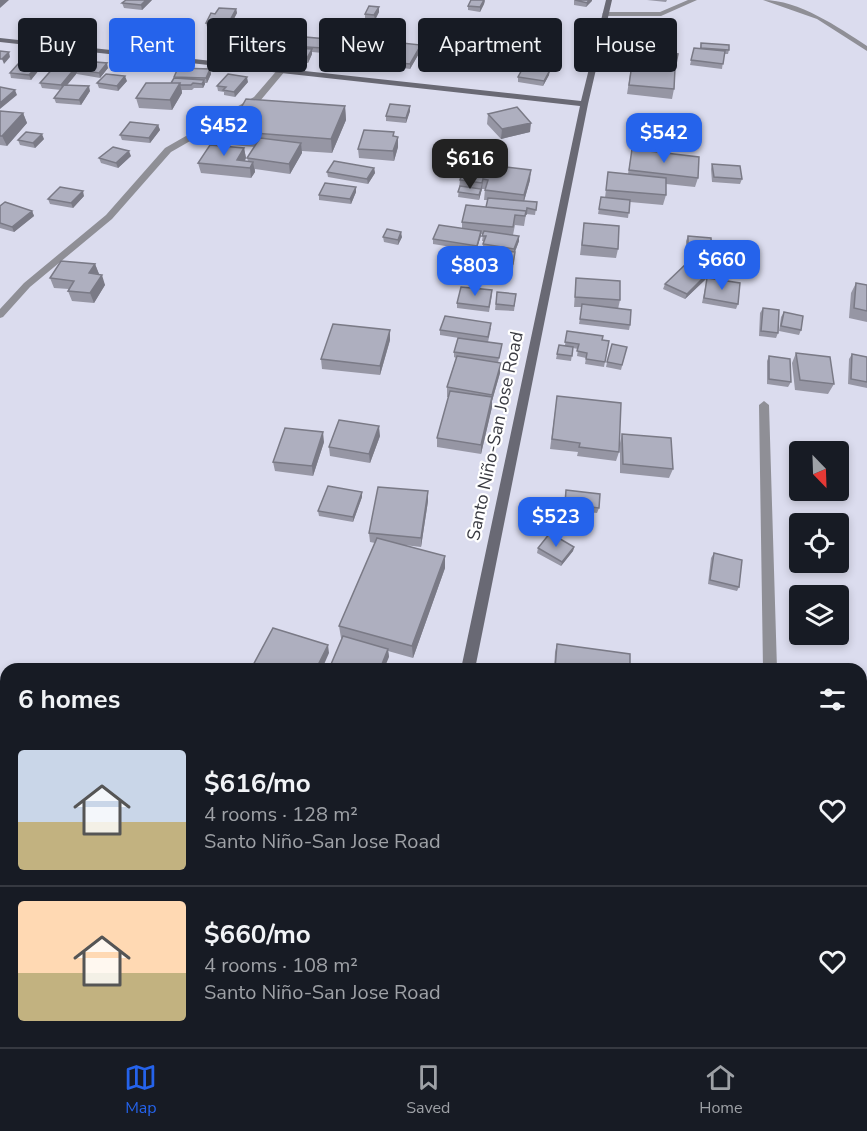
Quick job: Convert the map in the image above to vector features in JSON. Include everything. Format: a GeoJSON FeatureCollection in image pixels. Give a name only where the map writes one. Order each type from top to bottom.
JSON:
{"type":"FeatureCollection","features":[{"type":"Feature","properties":{"kind":"main road","name":"Santo Niño-San Jose Road"},"geometry":{"type":"LineString","coordinates":[[469,663],[584,104],[609,0]]}},
{"type":"Feature","properties":{"kind":"main road"},"geometry":{"type":"LineString","coordinates":[[0,40],[207,62]]}},
{"type":"Feature","properties":{"kind":"main road"},"geometry":{"type":"LineString","coordinates":[[300,72],[584,104]]}},
{"type":"Feature","properties":{"kind":"street"},"geometry":{"type":"LineString","coordinates":[[605,14],[661,14],[694,0]]}},
{"type":"Feature","properties":{"kind":"street"},"geometry":{"type":"LineString","coordinates":[[766,0],[819,18],[867,49]]}},
{"type":"Feature","properties":{"kind":"street"},"geometry":{"type":"LineString","coordinates":[[0,315],[27,285],[110,217],[168,150],[257,99],[280,72]]}},
{"type":"Feature","properties":{"kind":"street"},"geometry":{"type":"LineString","coordinates":[[764,405],[770,663]]}},
{"type":"Feature","properties":{"kind":"building"},"geometry":{"type":"Polygon","coordinates":[[[126,0],[146,0],[141,5],[122,3],[126,0]]]}},
{"type":"Feature","properties":{"kind":"building"},"geometry":{"type":"Polygon","coordinates":[[[471,0],[484,0],[480,7],[468,6],[471,0]]]}},
{"type":"Feature","properties":{"kind":"building"},"geometry":{"type":"Polygon","coordinates":[[[369,6],[379,7],[374,15],[365,14],[369,6]]]}},
{"type":"Feature","properties":{"kind":"building"},"geometry":{"type":"Polygon","coordinates":[[[219,8],[236,9],[231,18],[208,18],[211,13],[215,14],[219,8]]]}},
{"type":"Feature","properties":{"kind":"building"},"geometry":{"type":"Polygon","coordinates":[[[307,37],[319,38],[319,48],[307,47],[307,37]]]}},
{"type":"Feature","properties":{"kind":"building"},"geometry":{"type":"Polygon","coordinates":[[[406,43],[418,45],[418,50],[410,64],[406,64],[406,43]]]}},
{"type":"Feature","properties":{"kind":"building"},"geometry":{"type":"Polygon","coordinates":[[[701,43],[729,45],[729,50],[701,48],[701,43]]]}},
{"type":"Feature","properties":{"kind":"building"},"geometry":{"type":"Polygon","coordinates":[[[694,48],[725,51],[723,64],[691,60],[694,48]]]}},
{"type":"Feature","properties":{"kind":"building"},"geometry":{"type":"Polygon","coordinates":[[[307,49],[312,49],[307,58],[307,49]]]}},
{"type":"Feature","properties":{"kind":"building"},"geometry":{"type":"Polygon","coordinates":[[[0,51],[9,52],[0,59],[0,51]]]}},
{"type":"Feature","properties":{"kind":"building"},"geometry":{"type":"Polygon","coordinates":[[[97,62],[107,63],[99,73],[93,72],[97,72],[97,62]]]}},
{"type":"Feature","properties":{"kind":"building"},"geometry":{"type":"Polygon","coordinates":[[[18,64],[18,72],[32,72],[29,75],[10,73],[18,64]]]}},
{"type":"Feature","properties":{"kind":"building"},"geometry":{"type":"Polygon","coordinates":[[[195,69],[207,69],[209,72],[206,78],[174,77],[176,72],[195,72],[195,69]]]}},
{"type":"Feature","properties":{"kind":"building"},"geometry":{"type":"Polygon","coordinates":[[[50,72],[72,72],[61,85],[40,83],[50,72]]]}},
{"type":"Feature","properties":{"kind":"building"},"geometry":{"type":"Polygon","coordinates":[[[521,72],[549,72],[544,81],[518,77],[521,72]]]}},
{"type":"Feature","properties":{"kind":"building"},"geometry":{"type":"Polygon","coordinates":[[[631,72],[675,72],[674,89],[629,85],[631,72]]]}},
{"type":"Feature","properties":{"kind":"building"},"geometry":{"type":"Polygon","coordinates":[[[106,74],[125,76],[117,86],[97,83],[106,74]]]}},
{"type":"Feature","properties":{"kind":"building"},"geometry":{"type":"Polygon","coordinates":[[[228,74],[247,77],[234,92],[223,90],[226,87],[217,86],[228,74]]]}},
{"type":"Feature","properties":{"kind":"building"},"geometry":{"type":"Polygon","coordinates":[[[174,78],[204,80],[202,84],[180,85],[180,83],[171,83],[174,78]]]}},
{"type":"Feature","properties":{"kind":"building"},"geometry":{"type":"Polygon","coordinates":[[[146,83],[180,83],[170,100],[136,98],[146,83]]]}},
{"type":"Feature","properties":{"kind":"building"},"geometry":{"type":"Polygon","coordinates":[[[64,85],[89,86],[79,100],[54,98],[64,85]]]}},
{"type":"Feature","properties":{"kind":"building"},"geometry":{"type":"Polygon","coordinates":[[[0,87],[15,90],[0,103],[0,87]]]}},
{"type":"Feature","properties":{"kind":"building"},"geometry":{"type":"Polygon","coordinates":[[[246,99],[345,106],[331,139],[228,131],[246,99]]]}},
{"type":"Feature","properties":{"kind":"building"},"geometry":{"type":"Polygon","coordinates":[[[390,104],[410,106],[406,118],[386,116],[390,104]]]}},
{"type":"Feature","properties":{"kind":"building"},"geometry":{"type":"Polygon","coordinates":[[[517,107],[531,123],[502,129],[488,114],[517,107]]]}},
{"type":"Feature","properties":{"kind":"building"},"geometry":{"type":"Polygon","coordinates":[[[0,111],[23,113],[2,136],[0,136],[0,111]]]}},
{"type":"Feature","properties":{"kind":"building"},"geometry":{"type":"Polygon","coordinates":[[[130,122],[158,125],[149,138],[120,135],[130,122]]]}},
{"type":"Feature","properties":{"kind":"building"},"geometry":{"type":"Polygon","coordinates":[[[364,130],[394,132],[393,136],[398,137],[393,151],[358,149],[364,130]]]}},
{"type":"Feature","properties":{"kind":"building"},"geometry":{"type":"Polygon","coordinates":[[[26,132],[42,134],[33,143],[18,140],[26,132]]]}},
{"type":"Feature","properties":{"kind":"building"},"geometry":{"type":"Polygon","coordinates":[[[260,138],[301,143],[289,164],[247,158],[260,138]]]}},
{"type":"Feature","properties":{"kind":"building"},"geometry":{"type":"Polygon","coordinates":[[[210,145],[244,148],[237,160],[253,162],[250,168],[198,163],[210,145]]]}},
{"type":"Feature","properties":{"kind":"building"},"geometry":{"type":"Polygon","coordinates":[[[113,147],[129,151],[116,163],[99,158],[113,147]]]}},
{"type":"Feature","properties":{"kind":"building"},"geometry":{"type":"Polygon","coordinates":[[[632,149],[699,157],[698,178],[629,170],[632,149]]]}},
{"type":"Feature","properties":{"kind":"building"},"geometry":{"type":"Polygon","coordinates":[[[334,161],[374,168],[367,179],[327,172],[334,161]]]}},
{"type":"Feature","properties":{"kind":"building"},"geometry":{"type":"Polygon","coordinates":[[[466,162],[531,170],[524,195],[485,190],[488,180],[483,179],[482,183],[460,180],[466,162]]]}},
{"type":"Feature","properties":{"kind":"building"},"geometry":{"type":"Polygon","coordinates":[[[712,164],[740,166],[742,179],[714,177],[712,164]]]}},
{"type":"Feature","properties":{"kind":"building"},"geometry":{"type":"Polygon","coordinates":[[[608,172],[666,178],[666,195],[606,190],[608,172]]]}},
{"type":"Feature","properties":{"kind":"building"},"geometry":{"type":"Polygon","coordinates":[[[325,183],[356,187],[350,199],[319,195],[325,183]]]}},
{"type":"Feature","properties":{"kind":"building"},"geometry":{"type":"Polygon","coordinates":[[[460,186],[481,189],[479,195],[458,192],[460,186]]]}},
{"type":"Feature","properties":{"kind":"building"},"geometry":{"type":"Polygon","coordinates":[[[60,187],[83,191],[71,203],[48,199],[60,187]]]}},
{"type":"Feature","properties":{"kind":"building"},"geometry":{"type":"Polygon","coordinates":[[[601,197],[630,200],[629,213],[599,209],[601,197]]]}},
{"type":"Feature","properties":{"kind":"building"},"geometry":{"type":"Polygon","coordinates":[[[488,198],[537,202],[536,210],[527,208],[526,215],[526,211],[486,207],[488,198]]]}},
{"type":"Feature","properties":{"kind":"building"},"geometry":{"type":"Polygon","coordinates":[[[5,202],[32,211],[12,227],[0,223],[0,206],[5,202]]]}},
{"type":"Feature","properties":{"kind":"building"},"geometry":{"type":"Polygon","coordinates":[[[466,205],[526,211],[525,216],[515,215],[513,227],[462,222],[466,205]]]}},
{"type":"Feature","properties":{"kind":"building"},"geometry":{"type":"Polygon","coordinates":[[[584,223],[619,226],[618,249],[582,245],[584,223]]]}},
{"type":"Feature","properties":{"kind":"building"},"geometry":{"type":"Polygon","coordinates":[[[439,225],[481,231],[477,246],[433,239],[439,225]]]}},
{"type":"Feature","properties":{"kind":"building"},"geometry":{"type":"Polygon","coordinates":[[[387,229],[401,232],[398,240],[383,237],[387,229]]]}},
{"type":"Feature","properties":{"kind":"building"},"geometry":{"type":"Polygon","coordinates":[[[484,231],[519,236],[514,249],[483,244],[486,236],[482,236],[484,231]]]}},
{"type":"Feature","properties":{"kind":"building"},"geometry":{"type":"Polygon","coordinates":[[[688,236],[711,238],[712,254],[688,251],[688,236]]]}},
{"type":"Feature","properties":{"kind":"building"},"geometry":{"type":"Polygon","coordinates":[[[478,250],[496,253],[493,261],[475,258],[478,250]]]}},
{"type":"Feature","properties":{"kind":"building"},"geometry":{"type":"Polygon","coordinates":[[[499,250],[515,252],[513,264],[496,263],[499,250]]]}},
{"type":"Feature","properties":{"kind":"building"},"geometry":{"type":"Polygon","coordinates":[[[61,261],[95,264],[89,273],[102,275],[90,293],[68,291],[74,281],[50,278],[61,261]]]}},
{"type":"Feature","properties":{"kind":"building"},"geometry":{"type":"Polygon","coordinates":[[[687,263],[708,273],[687,294],[665,284],[687,263]]]}},
{"type":"Feature","properties":{"kind":"building"},"geometry":{"type":"Polygon","coordinates":[[[576,278],[620,281],[620,300],[575,297],[576,278]]]}},
{"type":"Feature","properties":{"kind":"building"},"geometry":{"type":"Polygon","coordinates":[[[707,278],[740,283],[738,304],[704,298],[707,278]]]}},
{"type":"Feature","properties":{"kind":"building"},"geometry":{"type":"Polygon","coordinates":[[[856,283],[867,285],[867,311],[854,308],[856,283]]]}},
{"type":"Feature","properties":{"kind":"building"},"geometry":{"type":"Polygon","coordinates":[[[461,287],[492,290],[489,307],[457,303],[461,287]]]}},
{"type":"Feature","properties":{"kind":"building"},"geometry":{"type":"Polygon","coordinates":[[[497,292],[516,294],[514,306],[496,304],[497,292]]]}},
{"type":"Feature","properties":{"kind":"building"},"geometry":{"type":"Polygon","coordinates":[[[582,304],[631,310],[630,325],[580,319],[582,304]]]}},
{"type":"Feature","properties":{"kind":"building"},"geometry":{"type":"Polygon","coordinates":[[[763,308],[779,310],[778,333],[761,331],[763,308]]]}},
{"type":"Feature","properties":{"kind":"building"},"geometry":{"type":"Polygon","coordinates":[[[784,312],[803,316],[801,330],[781,326],[784,312]]]}},
{"type":"Feature","properties":{"kind":"building"},"geometry":{"type":"Polygon","coordinates":[[[445,316],[491,323],[488,337],[440,330],[445,316]]]}},
{"type":"Feature","properties":{"kind":"building"},"geometry":{"type":"Polygon","coordinates":[[[333,324],[390,330],[380,366],[321,359],[333,324]]]}},
{"type":"Feature","properties":{"kind":"building"},"geometry":{"type":"Polygon","coordinates":[[[567,331],[603,336],[602,340],[609,341],[605,362],[586,359],[587,353],[577,351],[579,344],[565,342],[567,331]]]}},
{"type":"Feature","properties":{"kind":"building"},"geometry":{"type":"Polygon","coordinates":[[[458,338],[502,344],[499,358],[454,352],[458,338]]]}},
{"type":"Feature","properties":{"kind":"building"},"geometry":{"type":"Polygon","coordinates":[[[612,344],[627,347],[622,365],[607,362],[612,344]]]}},
{"type":"Feature","properties":{"kind":"building"},"geometry":{"type":"Polygon","coordinates":[[[559,345],[573,347],[572,356],[557,354],[559,345]]]}},
{"type":"Feature","properties":{"kind":"building"},"geometry":{"type":"Polygon","coordinates":[[[796,353],[830,357],[834,384],[800,380],[796,353]]]}},
{"type":"Feature","properties":{"kind":"building"},"geometry":{"type":"Polygon","coordinates":[[[852,354],[867,357],[867,382],[851,379],[852,354]]]}},
{"type":"Feature","properties":{"kind":"building"},"geometry":{"type":"Polygon","coordinates":[[[457,356],[501,363],[492,395],[447,387],[457,356]]]}},
{"type":"Feature","properties":{"kind":"building"},"geometry":{"type":"Polygon","coordinates":[[[769,356],[790,359],[791,382],[769,379],[769,356]]]}},
{"type":"Feature","properties":{"kind":"building"},"geometry":{"type":"Polygon","coordinates":[[[450,391],[492,397],[481,445],[437,438],[450,391]]]}},
{"type":"Feature","properties":{"kind":"building"},"geometry":{"type":"Polygon","coordinates":[[[557,396],[621,403],[619,452],[579,447],[580,443],[552,439],[557,396]]]}},
{"type":"Feature","properties":{"kind":"building"},"geometry":{"type":"Polygon","coordinates":[[[339,420],[379,426],[369,454],[329,447],[339,420]]]}},
{"type":"Feature","properties":{"kind":"building"},"geometry":{"type":"Polygon","coordinates":[[[285,428],[323,432],[312,466],[273,462],[285,428]]]}},
{"type":"Feature","properties":{"kind":"building"},"geometry":{"type":"Polygon","coordinates":[[[622,434],[671,438],[673,469],[623,464],[622,434]]]}},
{"type":"Feature","properties":{"kind":"building"},"geometry":{"type":"Polygon","coordinates":[[[328,486],[362,492],[353,517],[318,511],[328,486]]]}},
{"type":"Feature","properties":{"kind":"building"},"geometry":{"type":"Polygon","coordinates":[[[378,487],[428,491],[421,538],[369,533],[378,487]]]}},
{"type":"Feature","properties":{"kind":"building"},"geometry":{"type":"Polygon","coordinates":[[[566,490],[600,494],[599,508],[565,504],[566,490]]]}},
{"type":"Feature","properties":{"kind":"building"},"geometry":{"type":"Polygon","coordinates":[[[550,533],[574,547],[562,562],[538,548],[550,533]]]}},
{"type":"Feature","properties":{"kind":"building"},"geometry":{"type":"Polygon","coordinates":[[[377,538],[445,556],[412,646],[339,626],[377,538]]]}},
{"type":"Feature","properties":{"kind":"building"},"geometry":{"type":"Polygon","coordinates":[[[714,553],[742,560],[739,587],[710,580],[714,553]]]}},
{"type":"Feature","properties":{"kind":"building"},"geometry":{"type":"Polygon","coordinates":[[[273,628],[328,645],[319,663],[254,663],[273,628]]]}},
{"type":"Feature","properties":{"kind":"building"},"geometry":{"type":"Polygon","coordinates":[[[343,636],[388,649],[382,663],[332,663],[343,636]]]}},
{"type":"Feature","properties":{"kind":"building"},"geometry":{"type":"Polygon","coordinates":[[[557,644],[630,654],[630,663],[555,663],[557,644]]]}}]}
